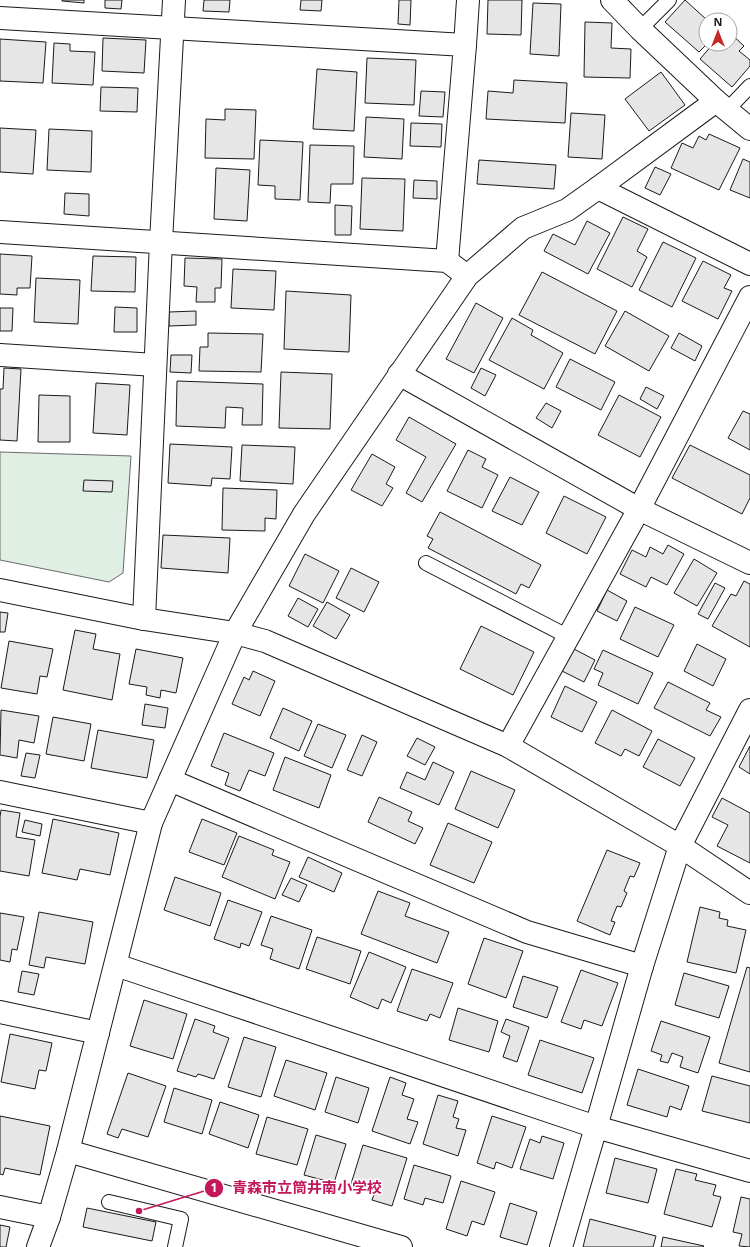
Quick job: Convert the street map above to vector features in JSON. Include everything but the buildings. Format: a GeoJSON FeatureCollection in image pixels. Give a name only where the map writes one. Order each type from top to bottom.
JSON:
{"type":"FeatureCollection","features":[{"type":"Feature","properties":{"kind":"street"},"geometry":{"type":"LineString","coordinates":[[144,619],[155,365],[174,0]]}},
{"type":"Feature","properties":{"kind":"street"},"geometry":{"type":"LineString","coordinates":[[447,261],[468,0]]}},
{"type":"Feature","properties":{"kind":"street"},"geometry":{"type":"LineString","coordinates":[[612,0],[640,29],[722,106],[750,128]]}},
{"type":"Feature","properties":{"kind":"street"},"geometry":{"type":"LineString","coordinates":[[0,18],[465,45]]}},
{"type":"Feature","properties":{"kind":"street"},"geometry":{"type":"LineString","coordinates":[[38,1247],[49,1217],[68,1151],[151,823],[235,633],[304,514],[466,276],[523,228],[566,210],[722,106]]}},
{"type":"Feature","properties":{"kind":"street"},"geometry":{"type":"LineString","coordinates":[[598,188],[750,264]]}},
{"type":"Feature","properties":{"kind":"street"},"geometry":{"type":"LineString","coordinates":[[0,232],[447,261],[466,276]]}},
{"type":"Feature","properties":{"kind":"street"},"geometry":{"type":"LineString","coordinates":[[508,746],[639,509],[750,297]]}},
{"type":"Feature","properties":{"kind":"street"},"geometry":{"type":"LineString","coordinates":[[0,355],[155,365]]}},
{"type":"Feature","properties":{"kind":"street"},"geometry":{"type":"LineString","coordinates":[[399,374],[639,509],[750,564]]}},
{"type":"Feature","properties":{"kind":"street"},"geometry":{"type":"LineString","coordinates":[[0,590],[144,619],[235,633],[265,641],[508,746],[680,846],[750,893]]}},
{"type":"Feature","properties":{"kind":"street"},"geometry":{"type":"LineString","coordinates":[[561,1247],[642,966],[680,846],[750,710]]}},
{"type":"Feature","properties":{"kind":"street"},"geometry":{"type":"LineString","coordinates":[[170,780],[527,932],[642,966]]}},
{"type":"Feature","properties":{"kind":"street"},"geometry":{"type":"LineString","coordinates":[[0,792],[151,823]]}},
{"type":"Feature","properties":{"kind":"street"},"geometry":{"type":"LineString","coordinates":[[116,965],[596,1127],[750,1171]]}},
{"type":"Feature","properties":{"kind":"street"},"geometry":{"type":"LineString","coordinates":[[0,1012],[98,1033]]}},
{"type":"Feature","properties":{"kind":"street"},"geometry":{"type":"LineString","coordinates":[[68,1151],[401,1247]]}},
{"type":"Feature","properties":{"kind":"street"},"geometry":{"type":"LineString","coordinates":[[0,1207],[49,1217]]}},
{"type":"Feature","properties":{"kind":"lane"},"geometry":{"type":"LineString","coordinates":[[640,29],[669,0]]}},
{"type":"Feature","properties":{"kind":"lane"},"geometry":{"type":"LineString","coordinates":[[722,106],[750,86]]}},
{"type":"Feature","properties":{"kind":"lane"},"geometry":{"type":"LineString","coordinates":[[426,563],[569,636]]}},
{"type":"Feature","properties":{"kind":"lane"},"geometry":{"type":"LineString","coordinates":[[108,1202],[181,1219],[175,1247]]}},
{"type":"Feature","properties":{"kind":"green space"},"geometry":{"type":"Polygon","coordinates":[[[0,452],[131,456],[123,573],[109,582],[0,560],[0,452]]]}},
{"type":"Feature","properties":{"kind":"place","name":"青森市立筒井南小学校"},"geometry":{"type":"Point","coordinates":[139,1211]}}]}
